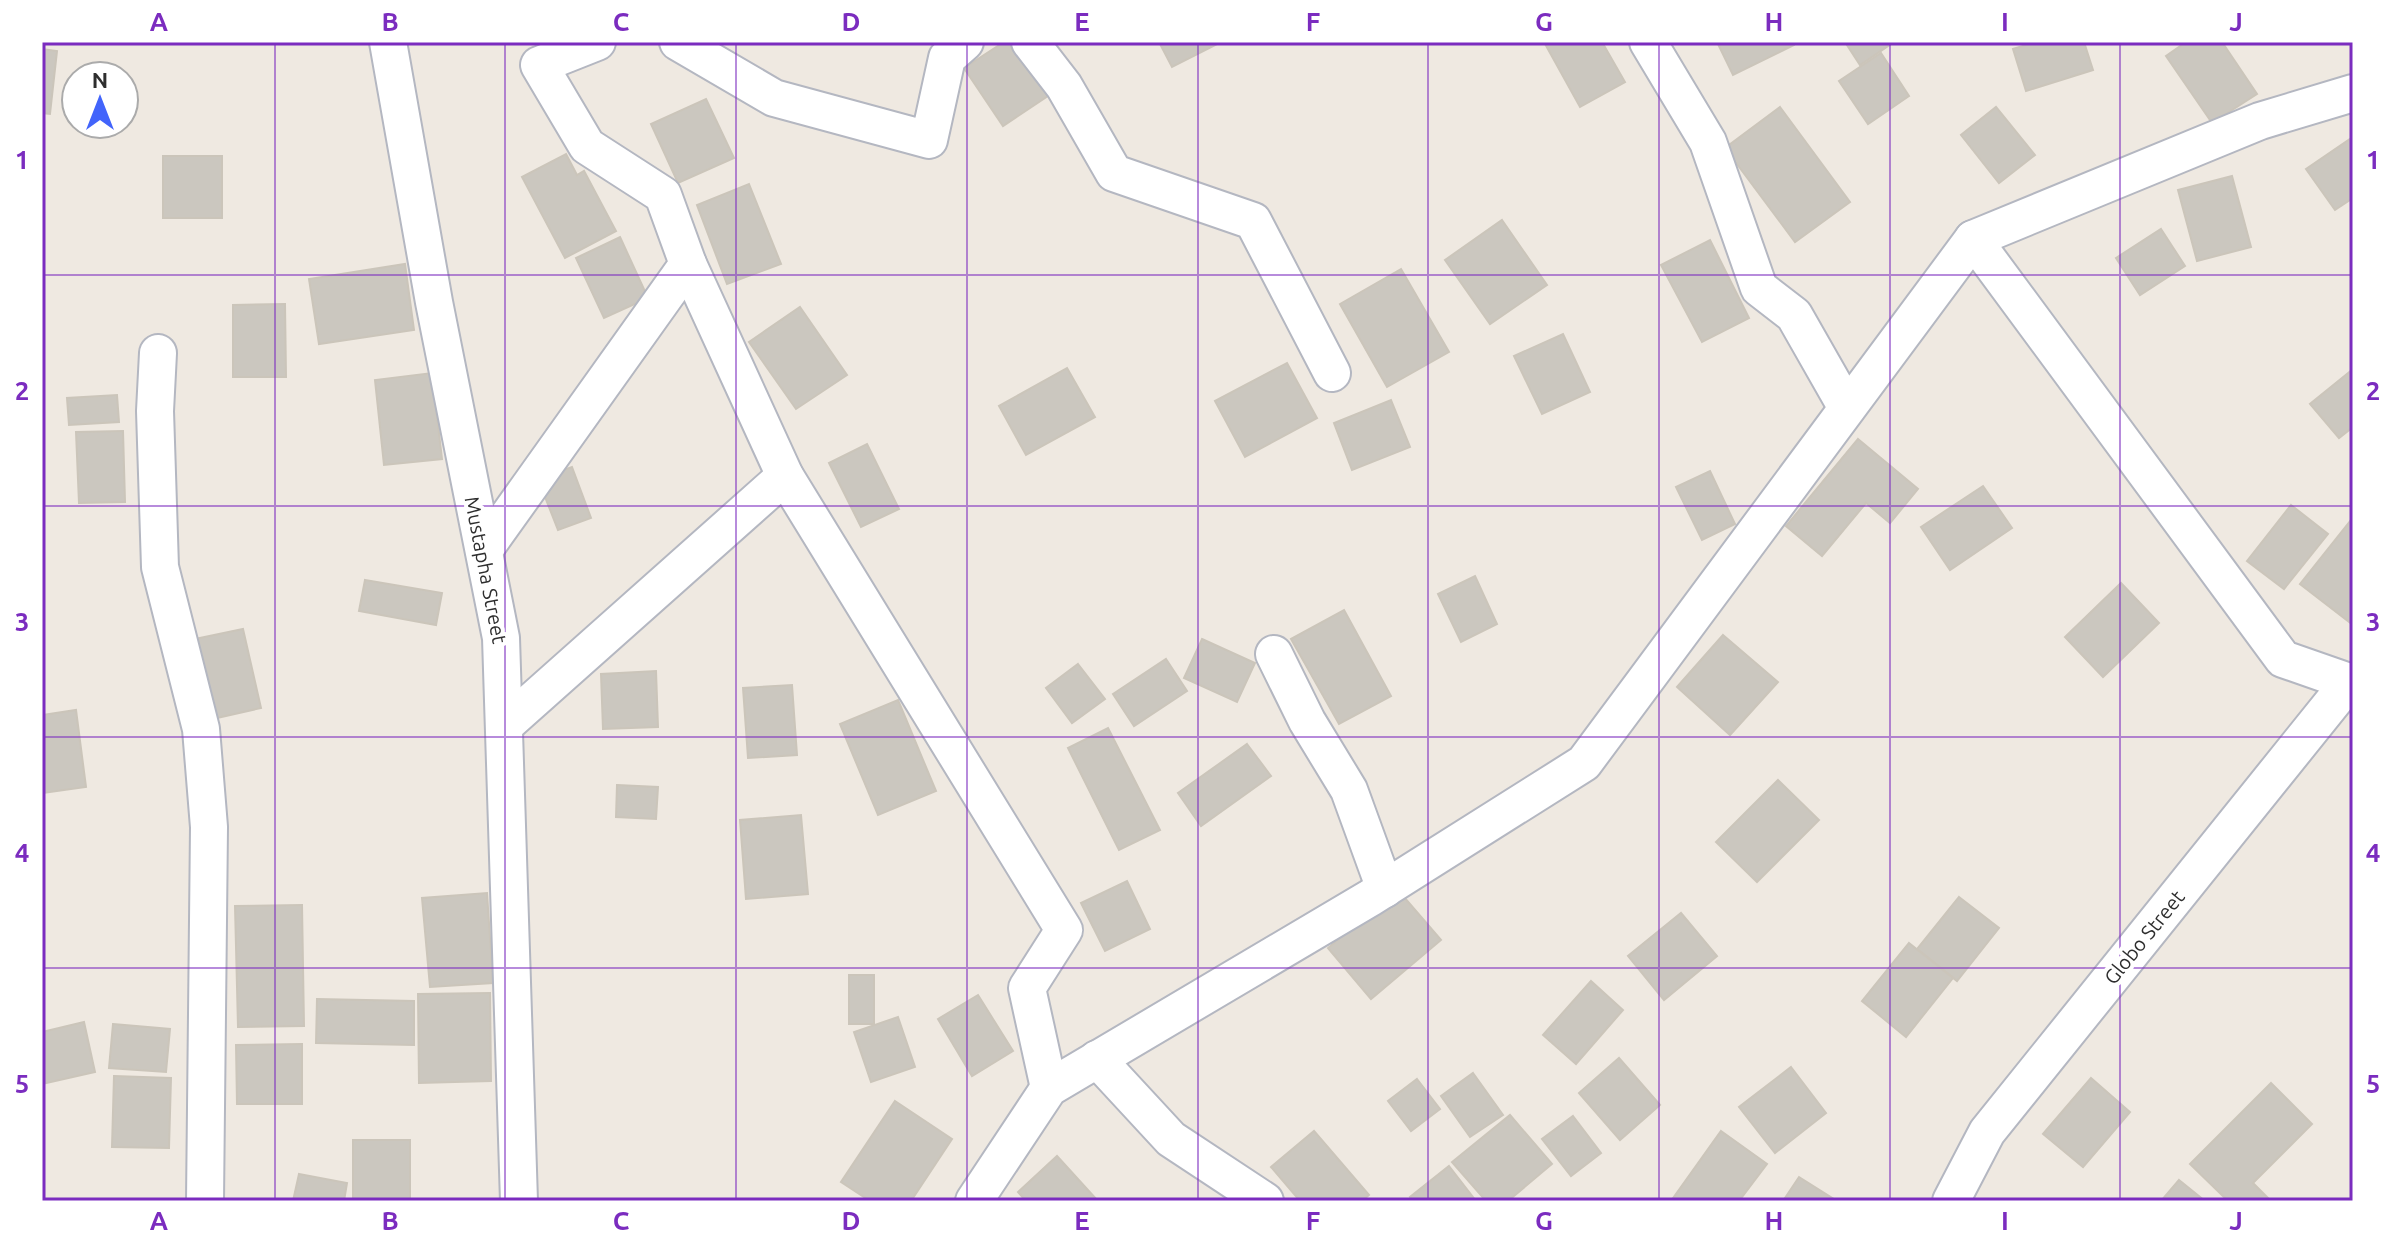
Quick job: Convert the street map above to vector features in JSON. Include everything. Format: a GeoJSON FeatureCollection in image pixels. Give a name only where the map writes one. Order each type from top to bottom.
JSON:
{"type":"FeatureCollection","features":[{"type":"Feature","properties":{"kind":"street","name":"Mustapha Street"},"geometry":{"type":"LineString","coordinates":[[388,42],[434,302],[501,638],[519,1201]]}},
{"type":"Feature","properties":{"kind":"street"},"geometry":{"type":"LineString","coordinates":[[597,42],[539,65],[587,146],[663,195],[688,264],[785,476],[1064,930],[1027,988],[1049,1088]]}},
{"type":"Feature","properties":{"kind":"street"},"geometry":{"type":"LineString","coordinates":[[678,42],[774,98],[929,140],[947,58],[965,42]]}},
{"type":"Feature","properties":{"kind":"street"},"geometry":{"type":"LineString","coordinates":[[1030,42],[1064,86],[1114,173],[1253,221],[1332,373]]}},
{"type":"Feature","properties":{"kind":"street"},"geometry":{"type":"LineString","coordinates":[[1648,42],[1708,142],[1759,288],[1794,315],[1847,408]]}},
{"type":"Feature","properties":{"kind":"street"},"geometry":{"type":"LineString","coordinates":[[974,1201],[1049,1088],[1385,889],[1584,763],[1973,239],[2260,121],[2353,93]]}},
{"type":"Feature","properties":{"kind":"street"},"geometry":{"type":"LineString","coordinates":[[1973,239],[2283,659],[2351,685]]}},
{"type":"Feature","properties":{"kind":"street"},"geometry":{"type":"LineString","coordinates":[[484,550],[688,264]]}},
{"type":"Feature","properties":{"kind":"street"},"geometry":{"type":"LineString","coordinates":[[158,353],[155,411],[160,567],[201,729],[209,827],[205,1201]]}},
{"type":"Feature","properties":{"kind":"street"},"geometry":{"type":"LineString","coordinates":[[504,726],[785,476]]}},
{"type":"Feature","properties":{"kind":"street"},"geometry":{"type":"LineString","coordinates":[[1274,654],[1307,721],[1349,790],[1385,889]]}},
{"type":"Feature","properties":{"kind":"street","name":"Globo Street"},"geometry":{"type":"LineString","coordinates":[[1951,1201],[1987,1132],[2351,685]]}},
{"type":"Feature","properties":{"kind":"street"},"geometry":{"type":"LineString","coordinates":[[1097,1059],[1171,1139],[1265,1201]]}},
{"type":"Feature","properties":{"kind":"building"},"geometry":{"type":"Polygon","coordinates":[[[1004,42],[1017,42],[1051,94],[1003,126],[964,68],[1004,42]]]}},
{"type":"Feature","properties":{"kind":"building"},"geometry":{"type":"Polygon","coordinates":[[[1159,42],[1221,42],[1172,67],[1159,42]]]}},
{"type":"Feature","properties":{"kind":"building"},"geometry":{"type":"Polygon","coordinates":[[[1544,42],[1602,42],[1625,82],[1580,107],[1544,42]]]}},
{"type":"Feature","properties":{"kind":"building"},"geometry":{"type":"Polygon","coordinates":[[[1717,42],[1793,42],[1794,45],[1733,75],[1717,42]]]}},
{"type":"Feature","properties":{"kind":"building"},"geometry":{"type":"Polygon","coordinates":[[[1845,42],[1894,42],[1860,65],[1845,42]]]}},
{"type":"Feature","properties":{"kind":"building"},"geometry":{"type":"Polygon","coordinates":[[[2036,42],[2084,42],[2093,70],[2026,91],[2013,49],[2036,42]]]}},
{"type":"Feature","properties":{"kind":"building"},"geometry":{"type":"Polygon","coordinates":[[[2186,42],[2222,42],[2257,94],[2212,123],[2166,56],[2186,42]]]}},
{"type":"Feature","properties":{"kind":"building"},"geometry":{"type":"Polygon","coordinates":[[[42,49],[57,51],[50,114],[42,113],[42,49]]]}},
{"type":"Feature","properties":{"kind":"building"},"geometry":{"type":"Polygon","coordinates":[[[1881,53],[1909,96],[1868,124],[1839,81],[1881,53]]]}},
{"type":"Feature","properties":{"kind":"building"},"geometry":{"type":"Polygon","coordinates":[[[706,99],[734,158],[678,183],[651,124],[706,99]]]}},
{"type":"Feature","properties":{"kind":"building"},"geometry":{"type":"Polygon","coordinates":[[[1780,107],[1850,202],[1795,242],[1725,148],[1780,107]]]}},
{"type":"Feature","properties":{"kind":"building"},"geometry":{"type":"Polygon","coordinates":[[[1996,107],[2035,155],[1999,183],[1961,135],[1996,107]]]}},
{"type":"Feature","properties":{"kind":"building"},"geometry":{"type":"Polygon","coordinates":[[[2353,137],[2353,198],[2335,210],[2306,169],[2353,137]]]}},
{"type":"Feature","properties":{"kind":"building"},"geometry":{"type":"Polygon","coordinates":[[[566,154],[577,175],[584,171],[616,231],[565,258],[522,177],[566,154]]]}},
{"type":"Feature","properties":{"kind":"building"},"geometry":{"type":"Polygon","coordinates":[[[163,156],[222,156],[222,218],[163,218],[163,156]]]}},
{"type":"Feature","properties":{"kind":"building"},"geometry":{"type":"Polygon","coordinates":[[[2232,176],[2251,247],[2197,261],[2178,190],[2232,176]]]}},
{"type":"Feature","properties":{"kind":"building"},"geometry":{"type":"Polygon","coordinates":[[[749,184],[781,264],[727,284],[697,205],[749,184]]]}},
{"type":"Feature","properties":{"kind":"building"},"geometry":{"type":"Polygon","coordinates":[[[1502,220],[1547,285],[1490,324],[1445,260],[1502,220]]]}},
{"type":"Feature","properties":{"kind":"building"},"geometry":{"type":"Polygon","coordinates":[[[2161,229],[2185,266],[2140,295],[2116,258],[2161,229]]]}},
{"type":"Feature","properties":{"kind":"building"},"geometry":{"type":"Polygon","coordinates":[[[620,237],[648,298],[604,318],[576,258],[620,237]]]}},
{"type":"Feature","properties":{"kind":"building"},"geometry":{"type":"Polygon","coordinates":[[[1710,240],[1749,318],[1702,342],[1661,265],[1710,240]]]}},
{"type":"Feature","properties":{"kind":"building"},"geometry":{"type":"Polygon","coordinates":[[[405,264],[414,330],[319,344],[309,279],[405,264]]]}},
{"type":"Feature","properties":{"kind":"building"},"geometry":{"type":"Polygon","coordinates":[[[1401,269],[1449,352],[1387,387],[1340,304],[1401,269]]]}},
{"type":"Feature","properties":{"kind":"building"},"geometry":{"type":"Polygon","coordinates":[[[285,304],[286,377],[233,377],[233,305],[285,304]]]}},
{"type":"Feature","properties":{"kind":"building"},"geometry":{"type":"Polygon","coordinates":[[[800,307],[847,375],[796,409],[749,342],[800,307]]]}},
{"type":"Feature","properties":{"kind":"building"},"geometry":{"type":"Polygon","coordinates":[[[1563,334],[1590,392],[1542,414],[1514,356],[1563,334]]]}},
{"type":"Feature","properties":{"kind":"building"},"geometry":{"type":"Polygon","coordinates":[[[1287,363],[1317,418],[1245,457],[1215,401],[1287,363]]]}},
{"type":"Feature","properties":{"kind":"building"},"geometry":{"type":"Polygon","coordinates":[[[1067,368],[1095,417],[1026,455],[999,406],[1067,368]]]}},
{"type":"Feature","properties":{"kind":"building"},"geometry":{"type":"Polygon","coordinates":[[[2353,369],[2353,427],[2339,438],[2310,404],[2353,369]]]}},
{"type":"Feature","properties":{"kind":"building"},"geometry":{"type":"Polygon","coordinates":[[[432,373],[442,459],[384,465],[375,380],[432,373]]]}},
{"type":"Feature","properties":{"kind":"building"},"geometry":{"type":"Polygon","coordinates":[[[117,395],[119,422],[69,425],[67,398],[117,395]]]}},
{"type":"Feature","properties":{"kind":"building"},"geometry":{"type":"Polygon","coordinates":[[[1391,400],[1410,447],[1352,470],[1334,423],[1391,400]]]}},
{"type":"Feature","properties":{"kind":"building"},"geometry":{"type":"Polygon","coordinates":[[[123,431],[125,502],[79,503],[76,432],[123,431]]]}},
{"type":"Feature","properties":{"kind":"building"},"geometry":{"type":"Polygon","coordinates":[[[1858,439],[1918,489],[1890,523],[1866,503],[1822,556],[1786,526],[1858,439]]]}},
{"type":"Feature","properties":{"kind":"building"},"geometry":{"type":"Polygon","coordinates":[[[867,444],[899,509],[861,527],[829,463],[867,444]]]}},
{"type":"Feature","properties":{"kind":"building"},"geometry":{"type":"Polygon","coordinates":[[[572,467],[591,518],[558,530],[538,479],[572,467]]]}},
{"type":"Feature","properties":{"kind":"building"},"geometry":{"type":"Polygon","coordinates":[[[1710,471],[1735,524],[1702,540],[1676,487],[1710,471]]]}},
{"type":"Feature","properties":{"kind":"building"},"geometry":{"type":"Polygon","coordinates":[[[1983,486],[2012,528],[1950,570],[1921,527],[1983,486]]]}},
{"type":"Feature","properties":{"kind":"building"},"geometry":{"type":"Polygon","coordinates":[[[2291,505],[2328,534],[2284,589],[2247,561],[2291,505]]]}},
{"type":"Feature","properties":{"kind":"building"},"geometry":{"type":"Polygon","coordinates":[[[2351,520],[2353,522],[2353,625],[2300,584],[2351,520]]]}},
{"type":"Feature","properties":{"kind":"building"},"geometry":{"type":"Polygon","coordinates":[[[1475,576],[1497,624],[1461,642],[1438,594],[1475,576]]]}},
{"type":"Feature","properties":{"kind":"building"},"geometry":{"type":"Polygon","coordinates":[[[365,580],[442,593],[436,625],[359,611],[365,580]]]}},
{"type":"Feature","properties":{"kind":"building"},"geometry":{"type":"Polygon","coordinates":[[[2121,583],[2159,623],[2103,677],[2065,637],[2121,583]]]}},
{"type":"Feature","properties":{"kind":"building"},"geometry":{"type":"Polygon","coordinates":[[[1344,610],[1391,696],[1339,724],[1291,639],[1344,610]]]}},
{"type":"Feature","properties":{"kind":"building"},"geometry":{"type":"Polygon","coordinates":[[[243,629],[261,708],[208,720],[190,640],[243,629]]]}},
{"type":"Feature","properties":{"kind":"building"},"geometry":{"type":"Polygon","coordinates":[[[1723,635],[1778,682],[1730,735],[1677,687],[1723,635]]]}},
{"type":"Feature","properties":{"kind":"building"},"geometry":{"type":"Polygon","coordinates":[[[1202,639],[1255,663],[1237,702],[1184,678],[1202,639]]]}},
{"type":"Feature","properties":{"kind":"building"},"geometry":{"type":"Polygon","coordinates":[[[1166,659],[1187,691],[1134,726],[1113,694],[1166,659]]]}},
{"type":"Feature","properties":{"kind":"building"},"geometry":{"type":"Polygon","coordinates":[[[1078,664],[1105,699],[1072,723],[1046,688],[1078,664]]]}},
{"type":"Feature","properties":{"kind":"building"},"geometry":{"type":"Polygon","coordinates":[[[656,671],[658,727],[603,729],[601,674],[656,671]]]}},
{"type":"Feature","properties":{"kind":"building"},"geometry":{"type":"Polygon","coordinates":[[[792,685],[797,755],[748,758],[743,688],[792,685]]]}},
{"type":"Feature","properties":{"kind":"building"},"geometry":{"type":"Polygon","coordinates":[[[898,700],[936,791],[878,815],[840,724],[898,700]]]}},
{"type":"Feature","properties":{"kind":"building"},"geometry":{"type":"Polygon","coordinates":[[[76,710],[86,787],[42,793],[42,715],[76,710]]]}},
{"type":"Feature","properties":{"kind":"building"},"geometry":{"type":"Polygon","coordinates":[[[1108,728],[1160,830],[1119,850],[1068,748],[1108,728]]]}},
{"type":"Feature","properties":{"kind":"building"},"geometry":{"type":"Polygon","coordinates":[[[1247,744],[1271,776],[1201,826],[1178,793],[1247,744]]]}},
{"type":"Feature","properties":{"kind":"building"},"geometry":{"type":"Polygon","coordinates":[[[1778,780],[1819,820],[1757,882],[1716,842],[1778,780]]]}},
{"type":"Feature","properties":{"kind":"building"},"geometry":{"type":"Polygon","coordinates":[[[617,785],[658,787],[656,819],[616,817],[617,785]]]}},
{"type":"Feature","properties":{"kind":"building"},"geometry":{"type":"Polygon","coordinates":[[[801,815],[808,894],[746,899],[740,820],[801,815]]]}},
{"type":"Feature","properties":{"kind":"building"},"geometry":{"type":"Polygon","coordinates":[[[1127,881],[1150,929],[1105,951],[1081,903],[1127,881]]]}},
{"type":"Feature","properties":{"kind":"building"},"geometry":{"type":"Polygon","coordinates":[[[1397,889],[1441,940],[1371,999],[1328,948],[1397,889]]]}},
{"type":"Feature","properties":{"kind":"building"},"geometry":{"type":"Polygon","coordinates":[[[487,893],[493,983],[430,987],[422,898],[487,893]]]}},
{"type":"Feature","properties":{"kind":"building"},"geometry":{"type":"Polygon","coordinates":[[[1959,897],[1999,928],[1957,981],[1917,949],[1959,897]]]}},
{"type":"Feature","properties":{"kind":"building"},"geometry":{"type":"Polygon","coordinates":[[[302,905],[304,1026],[238,1027],[235,906],[302,905]]]}},
{"type":"Feature","properties":{"kind":"building"},"geometry":{"type":"Polygon","coordinates":[[[1681,913],[1717,956],[1664,1000],[1628,956],[1681,913]]]}},
{"type":"Feature","properties":{"kind":"building"},"geometry":{"type":"Polygon","coordinates":[[[1909,943],[1953,978],[1906,1037],[1862,1001],[1909,943]]]}},
{"type":"Feature","properties":{"kind":"building"},"geometry":{"type":"Polygon","coordinates":[[[849,975],[874,975],[874,1024],[849,1024],[849,975]]]}},
{"type":"Feature","properties":{"kind":"building"},"geometry":{"type":"Polygon","coordinates":[[[1591,981],[1623,1010],[1576,1064],[1543,1035],[1591,981]]]}},
{"type":"Feature","properties":{"kind":"building"},"geometry":{"type":"Polygon","coordinates":[[[490,993],[491,1081],[419,1083],[418,994],[490,993]]]}},
{"type":"Feature","properties":{"kind":"building"},"geometry":{"type":"Polygon","coordinates":[[[978,995],[1013,1051],[972,1076],[938,1019],[978,995]]]}},
{"type":"Feature","properties":{"kind":"building"},"geometry":{"type":"Polygon","coordinates":[[[317,999],[414,1001],[414,1045],[316,1043],[317,999]]]}},
{"type":"Feature","properties":{"kind":"building"},"geometry":{"type":"Polygon","coordinates":[[[898,1017],[915,1067],[871,1082],[854,1032],[898,1017]]]}},
{"type":"Feature","properties":{"kind":"building"},"geometry":{"type":"Polygon","coordinates":[[[84,1022],[95,1072],[42,1084],[42,1032],[84,1022]]]}},
{"type":"Feature","properties":{"kind":"building"},"geometry":{"type":"Polygon","coordinates":[[[113,1024],[170,1029],[166,1072],[109,1068],[113,1024]]]}},
{"type":"Feature","properties":{"kind":"building"},"geometry":{"type":"Polygon","coordinates":[[[302,1044],[302,1104],[237,1104],[236,1045],[302,1044]]]}},
{"type":"Feature","properties":{"kind":"building"},"geometry":{"type":"Polygon","coordinates":[[[1619,1058],[1660,1105],[1620,1140],[1579,1093],[1619,1058]]]}},
{"type":"Feature","properties":{"kind":"building"},"geometry":{"type":"Polygon","coordinates":[[[1791,1067],[1826,1113],[1775,1153],[1739,1107],[1791,1067]]]}},
{"type":"Feature","properties":{"kind":"building"},"geometry":{"type":"Polygon","coordinates":[[[1473,1073],[1503,1115],[1470,1137],[1441,1096],[1473,1073]]]}},
{"type":"Feature","properties":{"kind":"building"},"geometry":{"type":"Polygon","coordinates":[[[114,1076],[171,1078],[169,1148],[112,1147],[114,1076]]]}},
{"type":"Feature","properties":{"kind":"building"},"geometry":{"type":"Polygon","coordinates":[[[2091,1078],[2130,1112],[2083,1167],[2043,1134],[2091,1078]]]}},
{"type":"Feature","properties":{"kind":"building"},"geometry":{"type":"Polygon","coordinates":[[[1417,1079],[1440,1109],[1411,1131],[1388,1101],[1417,1079]]]}},
{"type":"Feature","properties":{"kind":"building"},"geometry":{"type":"Polygon","coordinates":[[[2271,1083],[2312,1124],[2253,1183],[2271,1201],[2228,1201],[2190,1164],[2271,1083]]]}},
{"type":"Feature","properties":{"kind":"building"},"geometry":{"type":"Polygon","coordinates":[[[895,1101],[952,1139],[911,1201],[870,1201],[841,1182],[895,1101]]]}},
{"type":"Feature","properties":{"kind":"building"},"geometry":{"type":"Polygon","coordinates":[[[1510,1115],[1552,1164],[1508,1201],[1486,1201],[1452,1162],[1510,1115]]]}},
{"type":"Feature","properties":{"kind":"building"},"geometry":{"type":"Polygon","coordinates":[[[1573,1116],[1601,1153],[1571,1176],[1542,1139],[1573,1116]]]}},
{"type":"Feature","properties":{"kind":"building"},"geometry":{"type":"Polygon","coordinates":[[[1314,1131],[1369,1195],[1362,1201],[1300,1201],[1271,1167],[1314,1131]]]}},
{"type":"Feature","properties":{"kind":"building"},"geometry":{"type":"Polygon","coordinates":[[[1721,1131],[1767,1164],[1739,1201],[1671,1201],[1721,1131]]]}},
{"type":"Feature","properties":{"kind":"building"},"geometry":{"type":"Polygon","coordinates":[[[353,1140],[410,1140],[410,1201],[353,1201],[353,1140]]]}},
{"type":"Feature","properties":{"kind":"building"},"geometry":{"type":"Polygon","coordinates":[[[1057,1156],[1098,1201],[1026,1201],[1018,1192],[1057,1156]]]}},
{"type":"Feature","properties":{"kind":"building"},"geometry":{"type":"Polygon","coordinates":[[[1449,1166],[1476,1201],[1413,1201],[1410,1197],[1449,1166]]]}},
{"type":"Feature","properties":{"kind":"building"},"geometry":{"type":"Polygon","coordinates":[[[299,1174],[347,1183],[344,1201],[293,1201],[299,1174]]]}},
{"type":"Feature","properties":{"kind":"building"},"geometry":{"type":"Polygon","coordinates":[[[1799,1177],[1837,1201],[1783,1201],[1799,1177]]]}},
{"type":"Feature","properties":{"kind":"building"},"geometry":{"type":"Polygon","coordinates":[[[2179,1180],[2205,1201],[2161,1201],[2179,1180]]]}}]}
